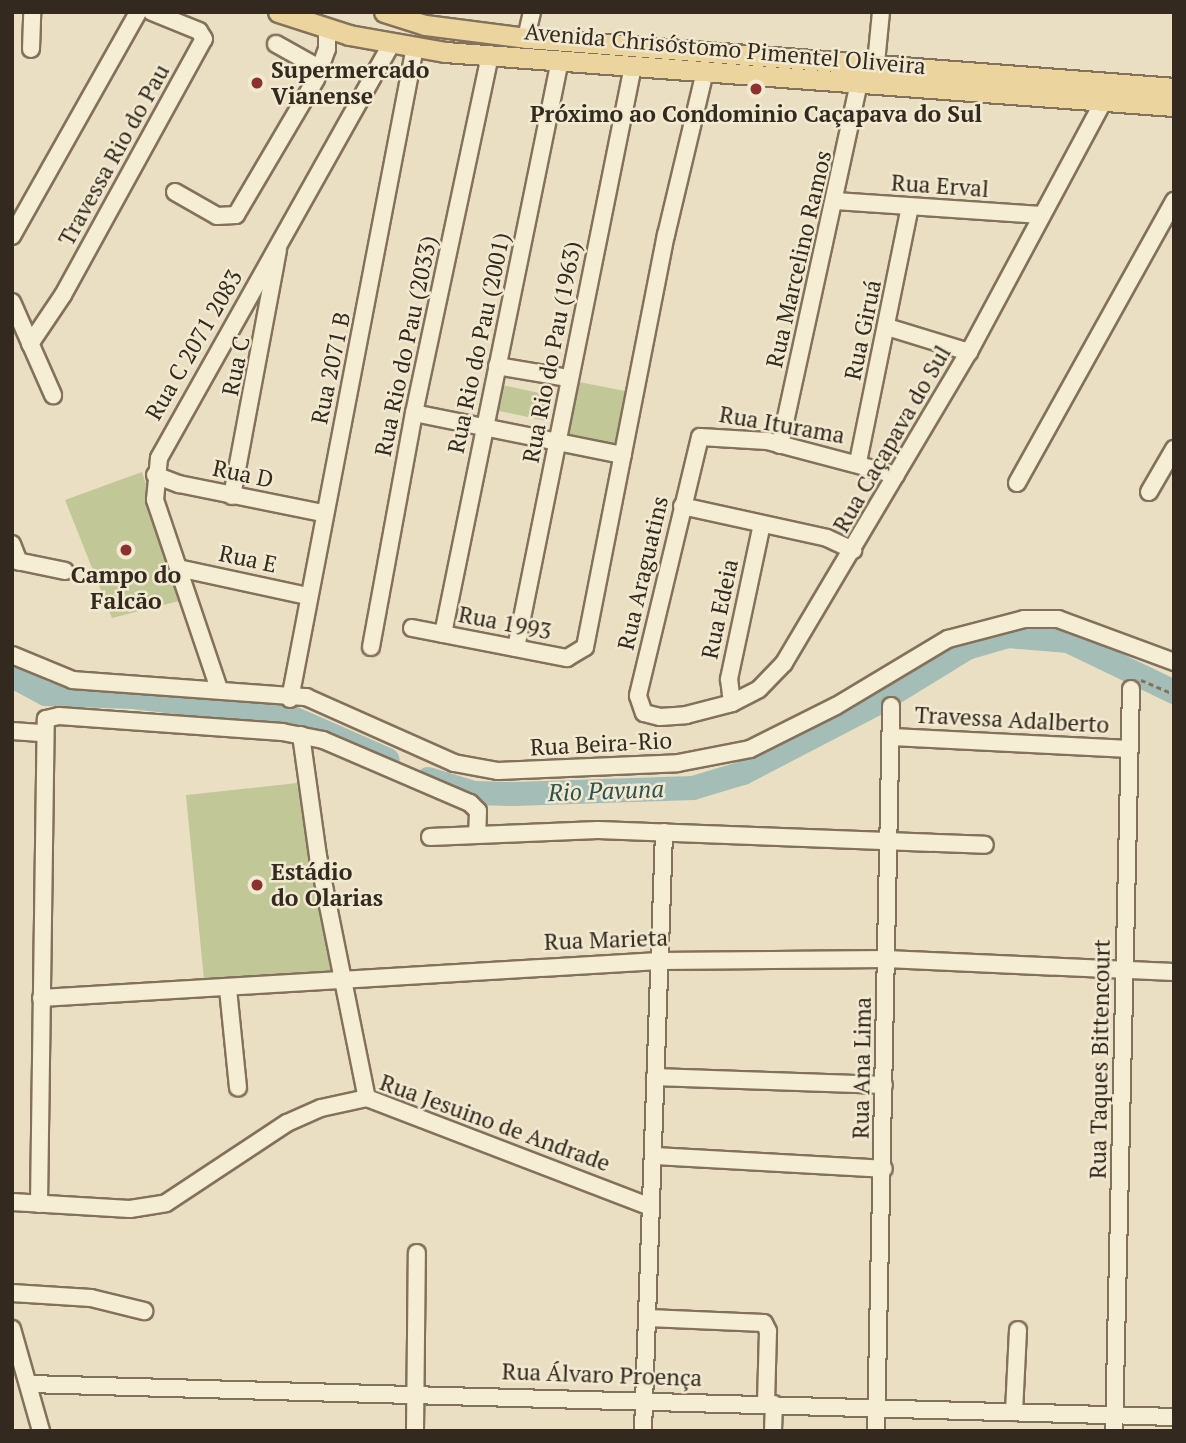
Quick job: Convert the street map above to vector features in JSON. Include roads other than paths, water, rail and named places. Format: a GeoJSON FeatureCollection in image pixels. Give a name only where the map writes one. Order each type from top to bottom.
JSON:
{"type":"FeatureCollection","features":[{"type":"Feature","properties":{"kind":"main road","name":"Avenida Chrisóstomo Pimentel Oliveira"},"geometry":{"type":"LineString","coordinates":[[278,12],[297,16],[327,29],[415,47],[1174,106]]}},
{"type":"Feature","properties":{"kind":"main road","name":"Avenida Chrisóstomo Pimentel Oliveira"},"geometry":{"type":"LineString","coordinates":[[384,12],[425,25],[526,38],[1174,88]]}},
{"type":"Feature","properties":{"kind":"main road"},"geometry":{"type":"LineString","coordinates":[[496,55],[526,38]]}},
{"type":"Feature","properties":{"kind":"street"},"geometry":{"type":"LineString","coordinates":[[31,49],[32,12]]}},
{"type":"Feature","properties":{"kind":"street"},"geometry":{"type":"LineString","coordinates":[[12,236],[138,12]]}},
{"type":"Feature","properties":{"kind":"street","name":"Travessa Rio do Pau"},"geometry":{"type":"LineString","coordinates":[[30,344],[63,295],[204,39],[200,31],[171,15],[152,12]]}},
{"type":"Feature","properties":{"kind":"street"},"geometry":{"type":"LineString","coordinates":[[526,38],[532,12]]}},
{"type":"Feature","properties":{"kind":"street"},"geometry":{"type":"LineString","coordinates":[[876,64],[881,12]]}},
{"type":"Feature","properties":{"kind":"street"},"geometry":{"type":"LineString","coordinates":[[175,192],[217,216],[236,215],[321,69],[327,29]]}},
{"type":"Feature","properties":{"kind":"street"},"geometry":{"type":"LineString","coordinates":[[276,44],[321,69]]}},
{"type":"Feature","properties":{"kind":"street","name":"Rua C 2071 2083"},"geometry":{"type":"LineString","coordinates":[[219,689],[155,500],[155,474],[163,444],[391,44]]}},
{"type":"Feature","properties":{"kind":"street","name":"Rua 2071 B"},"geometry":{"type":"LineString","coordinates":[[290,699],[323,513],[368,306],[415,47]]}},
{"type":"Feature","properties":{"kind":"street","name":"Rua Rio do Pau (2033)"},"geometry":{"type":"LineString","coordinates":[[372,647],[414,413],[496,55]]}},
{"type":"Feature","properties":{"kind":"street","name":"Rua Rio do Pau (2001)"},"geometry":{"type":"LineString","coordinates":[[443,634],[560,60]]}},
{"type":"Feature","properties":{"kind":"street","name":"Rua Rio do Pau (1963)"},"geometry":{"type":"LineString","coordinates":[[516,648],[633,66]]}},
{"type":"Feature","properties":{"kind":"street"},"geometry":{"type":"LineString","coordinates":[[414,413],[623,455],[705,71]]}},
{"type":"Feature","properties":{"kind":"street","name":"Rua Marcelino Ramos"},"geometry":{"type":"LineString","coordinates":[[780,444],[836,201],[859,82]]}},
{"type":"Feature","properties":{"kind":"street","name":"Rua Caçapava do Sul"},"geometry":{"type":"LineString","coordinates":[[650,716],[686,715],[732,703],[759,689],[784,663],[969,352],[1103,102]]}},
{"type":"Feature","properties":{"kind":"street","name":"Rua Erval"},"geometry":{"type":"LineString","coordinates":[[836,201],[1041,215]]}},
{"type":"Feature","properties":{"kind":"street"},"geometry":{"type":"LineString","coordinates":[[1017,483],[1174,201]]}},
{"type":"Feature","properties":{"kind":"street","name":"Rua Giruá"},"geometry":{"type":"LineString","coordinates":[[858,462],[911,207]]}},
{"type":"Feature","properties":{"kind":"street","name":"Rua C"},"geometry":{"type":"LineString","coordinates":[[232,496],[270,314],[279,244]]}},
{"type":"Feature","properties":{"kind":"street"},"geometry":{"type":"LineString","coordinates":[[12,302],[53,395]]}},
{"type":"Feature","properties":{"kind":"street"},"geometry":{"type":"LineString","coordinates":[[887,327],[969,352]]}},
{"type":"Feature","properties":{"kind":"street"},"geometry":{"type":"LineString","coordinates":[[497,366],[569,378]]}},
{"type":"Feature","properties":{"kind":"street","name":"Rua Iturama"},"geometry":{"type":"LineString","coordinates":[[700,437],[780,444],[858,462],[895,475]]}},
{"type":"Feature","properties":{"kind":"street","name":"Rua Araguatins"},"geometry":{"type":"LineString","coordinates":[[650,716],[641,708],[638,696],[700,437]]}},
{"type":"Feature","properties":{"kind":"street"},"geometry":{"type":"LineString","coordinates":[[1149,492],[1174,449]]}},
{"type":"Feature","properties":{"kind":"street","name":"Rua 1993"},"geometry":{"type":"LineString","coordinates":[[412,628],[567,658],[584,647],[623,455]]}},
{"type":"Feature","properties":{"kind":"street","name":"Rua D"},"geometry":{"type":"LineString","coordinates":[[155,474],[232,496],[323,513]]}},
{"type":"Feature","properties":{"kind":"street"},"geometry":{"type":"LineString","coordinates":[[682,506],[827,538],[853,551]]}},
{"type":"Feature","properties":{"kind":"street","name":"Rua Edeia"},"geometry":{"type":"LineString","coordinates":[[732,703],[730,670],[762,524]]}},
{"type":"Feature","properties":{"kind":"street"},"geometry":{"type":"LineString","coordinates":[[12,544],[16,561],[65,571]]}},
{"type":"Feature","properties":{"kind":"street","name":"Rua E"},"geometry":{"type":"LineString","coordinates":[[178,568],[308,596]]}},
{"type":"Feature","properties":{"kind":"street","name":"Rua Beira-Rio"},"geometry":{"type":"LineString","coordinates":[[12,655],[73,680],[219,689],[290,699],[306,697],[473,769],[589,769],[678,763],[750,749],[836,706],[948,639],[1024,619],[1058,619],[1174,662]]}},
{"type":"Feature","properties":{"kind":"street","name":"Rua Taques Bittencourt"},"geometry":{"type":"LineString","coordinates":[[1114,1423],[1130,689]]}},
{"type":"Feature","properties":{"kind":"street","name":"Rua Ana Lima"},"geometry":{"type":"LineString","coordinates":[[876,1431],[884,1169],[891,706]]}},
{"type":"Feature","properties":{"kind":"street"},"geometry":{"type":"LineString","coordinates":[[12,731],[45,726],[58,716],[301,735],[470,803],[478,811],[477,834]]}},
{"type":"Feature","properties":{"kind":"street"},"geometry":{"type":"LineString","coordinates":[[38,1204],[45,726]]}},
{"type":"Feature","properties":{"kind":"street"},"geometry":{"type":"LineString","coordinates":[[301,735],[318,856],[367,1098]]}},
{"type":"Feature","properties":{"kind":"street","name":"Travessa Adalberto"},"geometry":{"type":"LineString","coordinates":[[892,737],[1130,749]]}},
{"type":"Feature","properties":{"kind":"street"},"geometry":{"type":"LineString","coordinates":[[643,1431],[664,832]]}},
{"type":"Feature","properties":{"kind":"street"},"geometry":{"type":"LineString","coordinates":[[430,837],[664,832],[985,845]]}},
{"type":"Feature","properties":{"kind":"street","name":"Rua Marieta"},"geometry":{"type":"LineString","coordinates":[[41,998],[345,983],[462,969],[659,961],[886,959],[1174,972]]}},
{"type":"Feature","properties":{"kind":"street"},"geometry":{"type":"LineString","coordinates":[[228,989],[238,1087]]}},
{"type":"Feature","properties":{"kind":"street"},"geometry":{"type":"LineString","coordinates":[[655,1077],[884,1085]]}},
{"type":"Feature","properties":{"kind":"street","name":"Rua Jesuino de Andrade"},"geometry":{"type":"LineString","coordinates":[[12,1202],[130,1209],[166,1203],[287,1123],[321,1108],[367,1098],[485,1140],[651,1207]]}},
{"type":"Feature","properties":{"kind":"street"},"geometry":{"type":"LineString","coordinates":[[654,1156],[884,1169]]}},
{"type":"Feature","properties":{"kind":"street"},"geometry":{"type":"LineString","coordinates":[[415,1431],[417,1253]]}},
{"type":"Feature","properties":{"kind":"street"},"geometry":{"type":"LineString","coordinates":[[12,1293],[91,1298],[144,1311]]}},
{"type":"Feature","properties":{"kind":"street"},"geometry":{"type":"LineString","coordinates":[[648,1318],[764,1323],[768,1331],[773,1431]]}},
{"type":"Feature","properties":{"kind":"street"},"geometry":{"type":"LineString","coordinates":[[12,1329],[41,1431]]}},
{"type":"Feature","properties":{"kind":"street"},"geometry":{"type":"LineString","coordinates":[[1014,1412],[1018,1330]]}},
{"type":"Feature","properties":{"kind":"street","name":"Rua Álvaro Proença"},"geometry":{"type":"LineString","coordinates":[[29,1384],[645,1399],[1014,1412],[1114,1423],[1174,1417]]}},
{"type":"Feature","properties":{"kind":"waterway","name":"Rio Pavuna"},"geometry":{"type":"LineString","coordinates":[[428,779],[474,793],[693,788],[743,773],[876,704],[967,648],[1008,636],[1068,641],[1174,692]]}},
{"type":"Feature","properties":{"kind":"waterway","name":"Rio Pavuna"},"geometry":{"type":"LineString","coordinates":[[12,676],[46,694],[133,697],[286,715],[388,760]]}},
{"type":"Feature","properties":{"kind":"place","name":"Supermercado Vianense"},"geometry":{"type":"Point","coordinates":[257,83]}},
{"type":"Feature","properties":{"kind":"place","name":"Próximo ao Condominio Caçapava do Sul"},"geometry":{"type":"Point","coordinates":[756,89]}},
{"type":"Feature","properties":{"kind":"place","name":"Campo do Falcão"},"geometry":{"type":"Point","coordinates":[126,550]}},
{"type":"Feature","properties":{"kind":"place","name":"Estádio do Olarias"},"geometry":{"type":"Point","coordinates":[257,885]}}]}
